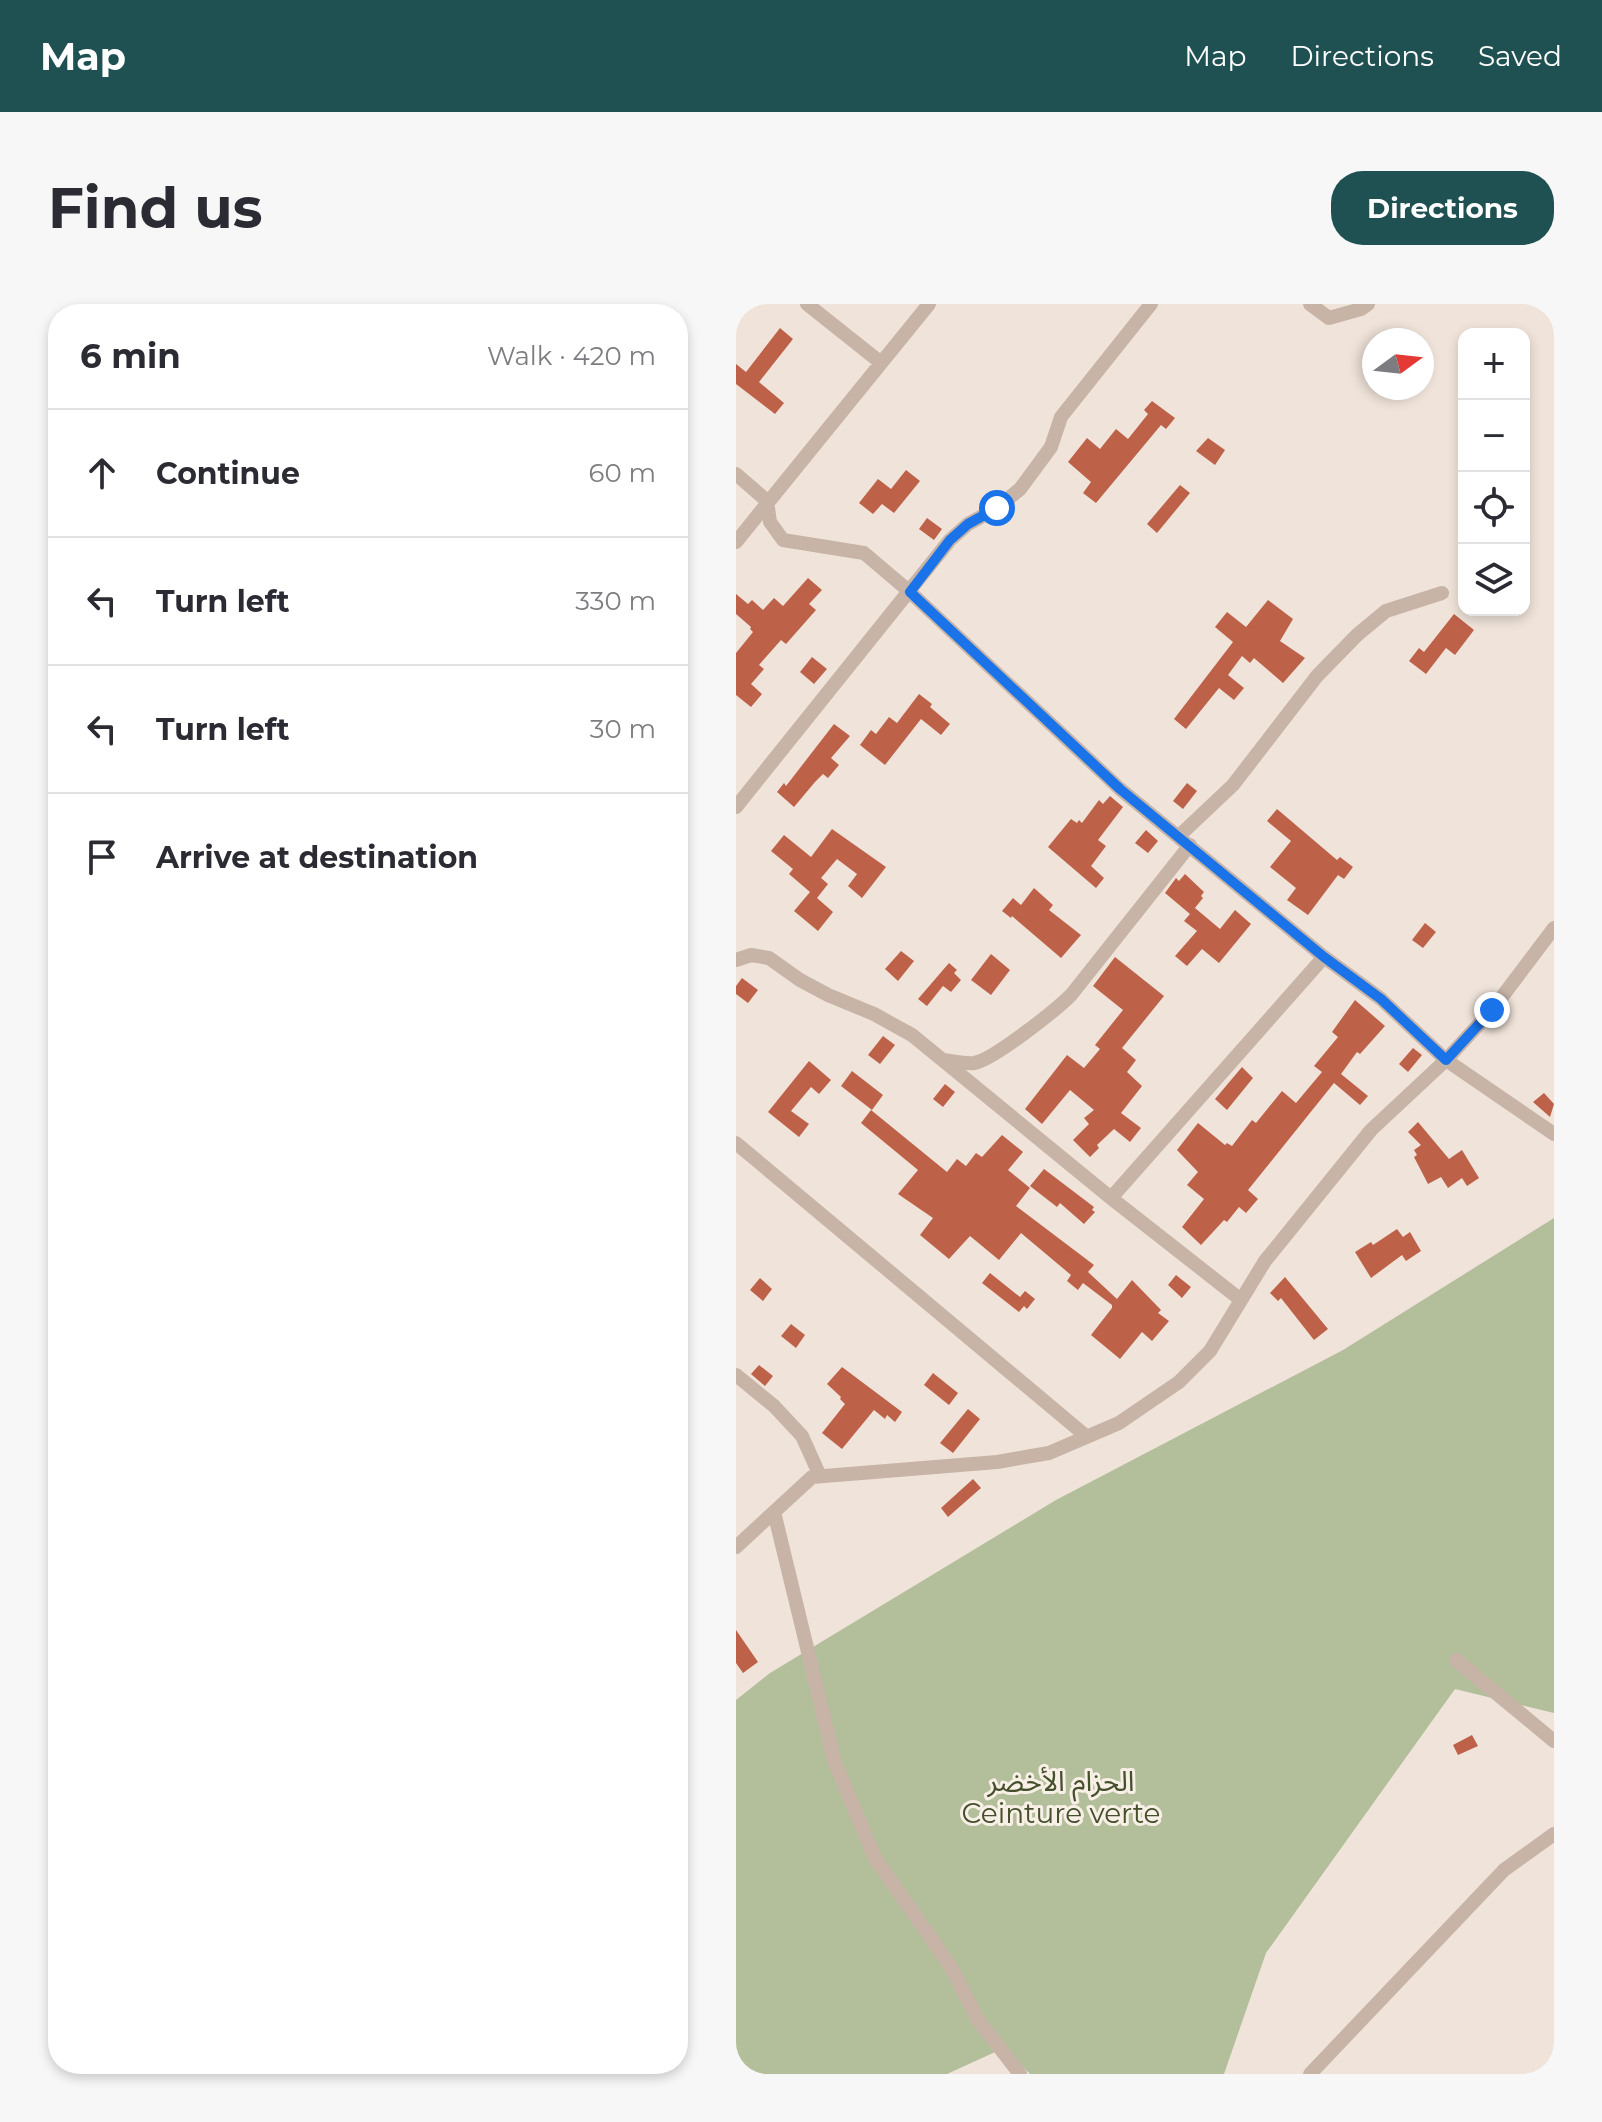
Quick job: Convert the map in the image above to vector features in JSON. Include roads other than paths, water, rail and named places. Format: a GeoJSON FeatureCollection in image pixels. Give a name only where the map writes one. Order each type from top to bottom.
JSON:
{"type":"FeatureCollection","features":[{"type":"Feature","properties":{"kind":"street"},"geometry":{"type":"LineString","coordinates":[[807,304],[880,362]]}},
{"type":"Feature","properties":{"kind":"street"},"geometry":{"type":"LineString","coordinates":[[736,542],[929,304]]}},
{"type":"Feature","properties":{"kind":"street"},"geometry":{"type":"LineString","coordinates":[[736,807],[950,540],[1020,489],[1051,447],[1061,417],[1151,304]]}},
{"type":"Feature","properties":{"kind":"street"},"geometry":{"type":"LineString","coordinates":[[1310,304],[1329,318],[1368,304]]}},
{"type":"Feature","properties":{"kind":"street"},"geometry":{"type":"LineString","coordinates":[[736,474],[767,501],[770,522],[783,540],[864,553],[910,592],[1120,789],[1324,957],[1381,999],[1446,1060],[1554,1134]]}},
{"type":"Feature","properties":{"kind":"street"},"geometry":{"type":"LineString","coordinates":[[943,1060],[975,1063],[996,1054],[1056,1010],[1071,995],[1184,840],[1233,785],[1317,676],[1357,635],[1386,611],[1442,593]]}},
{"type":"Feature","properties":{"kind":"street"},"geometry":{"type":"LineString","coordinates":[[736,1547],[812,1477],[997,1462],[1049,1453],[1119,1423],[1179,1382],[1210,1351],[1265,1261],[1371,1130],[1446,1060],[1492,1010],[1554,928]]}},
{"type":"Feature","properties":{"kind":"street"},"geometry":{"type":"LineString","coordinates":[[736,960],[751,955],[769,958],[800,980],[912,1035],[1241,1300]]}},
{"type":"Feature","properties":{"kind":"street"},"geometry":{"type":"LineString","coordinates":[[1111,1198],[1324,957]]}},
{"type":"Feature","properties":{"kind":"street"},"geometry":{"type":"LineString","coordinates":[[736,1143],[1086,1436]]}},
{"type":"Feature","properties":{"kind":"street"},"geometry":{"type":"LineString","coordinates":[[736,1375],[774,1406],[802,1436],[820,1476]]}},
{"type":"Feature","properties":{"kind":"street"},"geometry":{"type":"LineString","coordinates":[[774,1512],[835,1763],[875,1858],[951,1967],[978,2020],[1020,2074]]}},
{"type":"Feature","properties":{"kind":"street"},"geometry":{"type":"LineString","coordinates":[[1456,1660],[1554,1741]]}},
{"type":"Feature","properties":{"kind":"street"},"geometry":{"type":"LineString","coordinates":[[1310,2074],[1504,1870],[1554,1834]]}},
{"type":"Feature","properties":{"kind":"park label","name":"الحزام الأخضر Ceinture verte"},"geometry":{"type":"Point","coordinates":[1061,1797]}}]}
